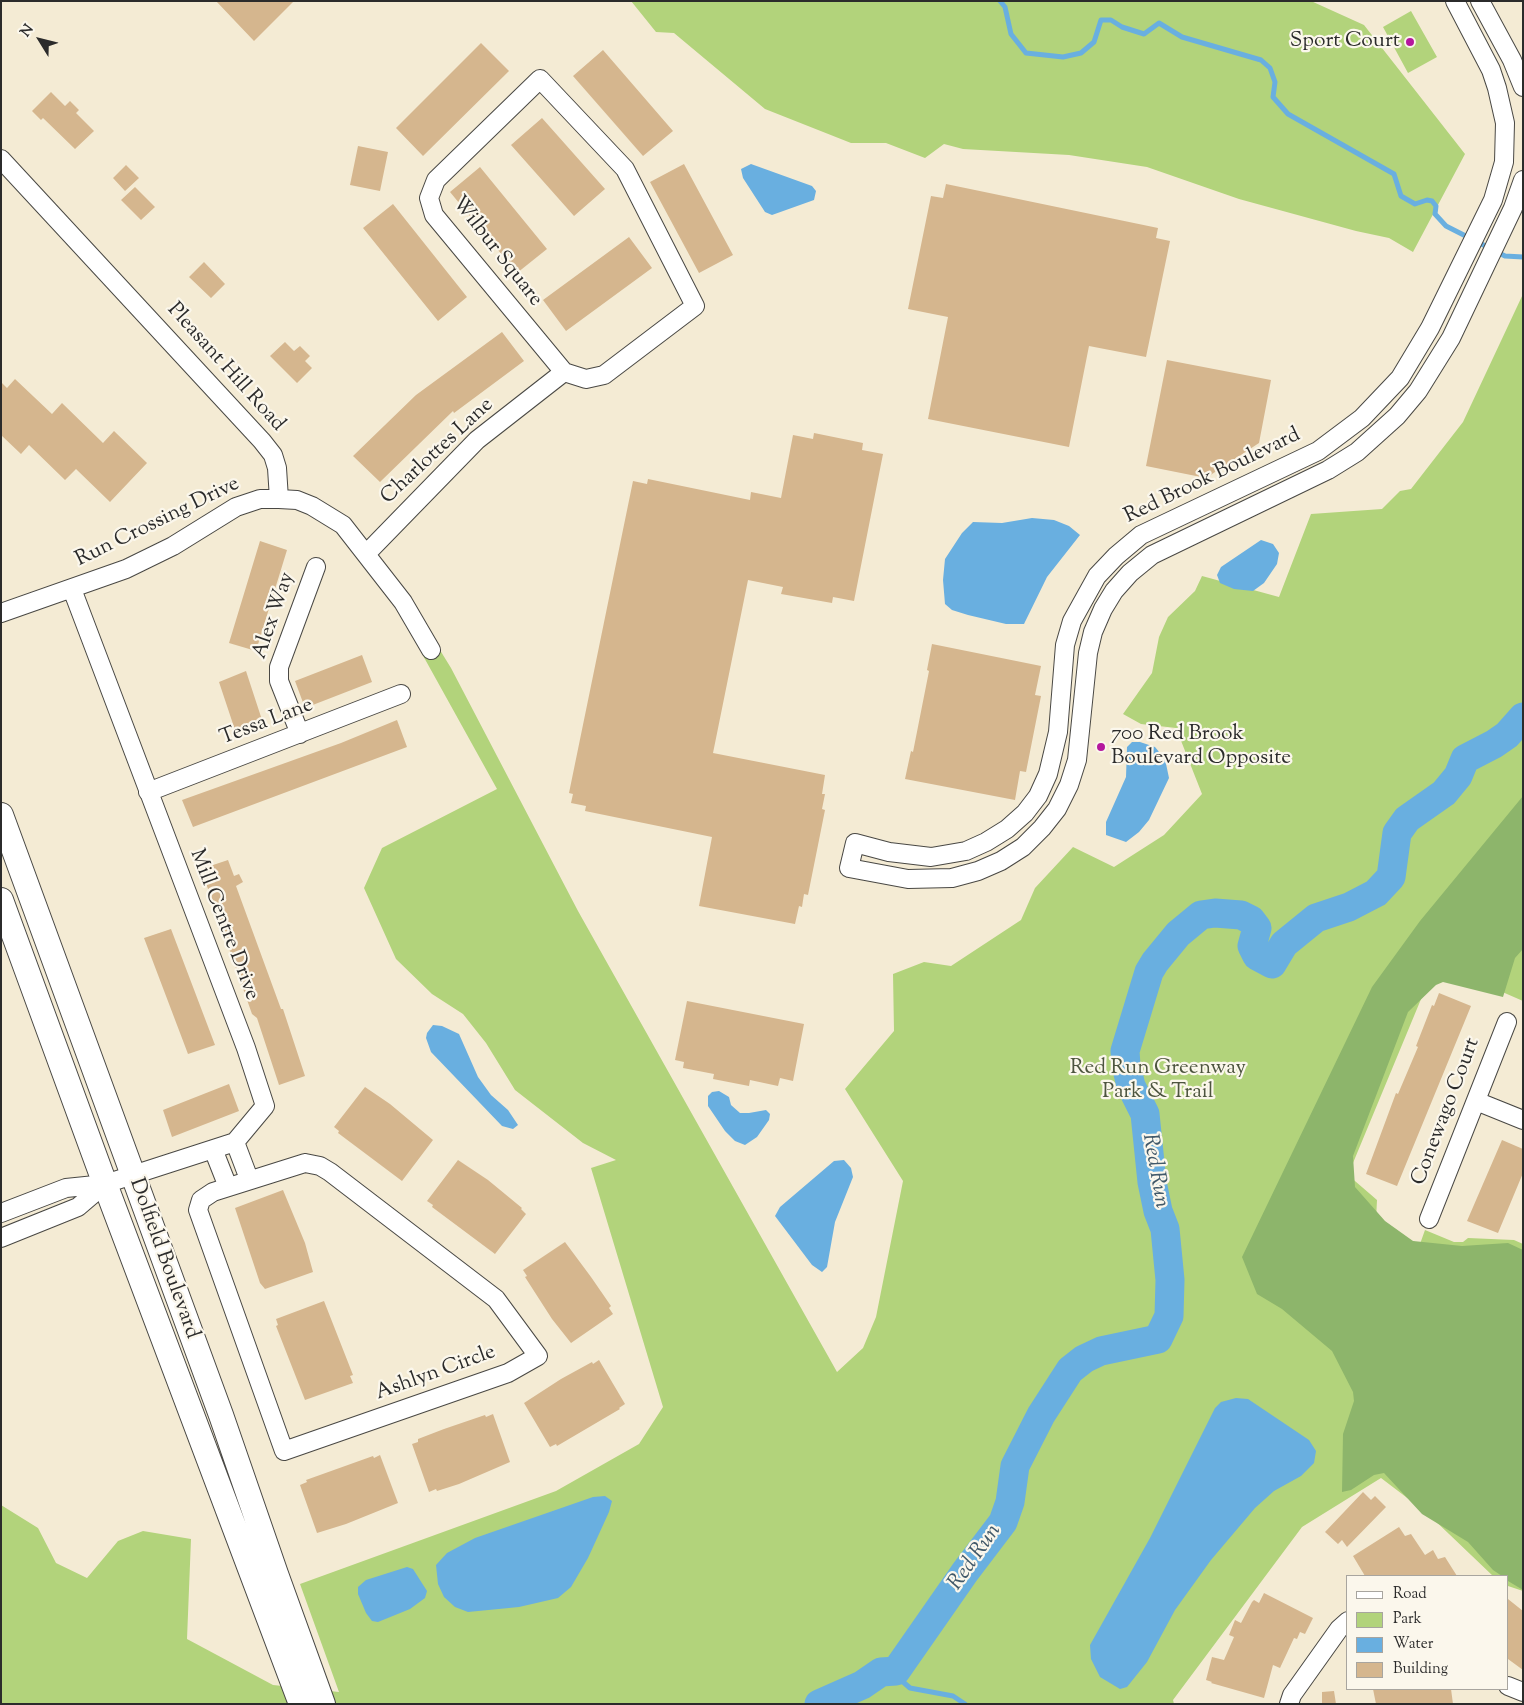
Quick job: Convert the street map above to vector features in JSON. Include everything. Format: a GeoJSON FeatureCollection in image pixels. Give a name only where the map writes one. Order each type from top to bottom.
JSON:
{"type":"FeatureCollection","features":[{"type":"Feature","properties":{"kind":"main road","name":"Dolfield Boulevard"},"geometry":{"type":"LineString","coordinates":[[1,815],[221,1414],[303,1690]]}},
{"type":"Feature","properties":{"kind":"main road","name":"Dolfield Boulevard"},"geometry":{"type":"LineString","coordinates":[[1,900],[105,1184],[303,1690],[323,1704]]}},
{"type":"Feature","properties":{"kind":"street","name":"Red Brook Boulevard"},"geometry":{"type":"LineString","coordinates":[[1455,1],[1491,70],[1503,106],[1504,162],[1493,200],[1415,356],[1400,378],[1362,418],[1318,451],[1140,536],[1116,556],[1097,576],[1072,621],[1065,645],[1058,732],[1048,774],[1038,796],[1025,813],[1007,829],[986,842],[966,851],[910,856],[855,843],[849,868],[908,878],[952,878],[978,871],[1001,861],[1023,846],[1042,828],[1057,808],[1069,785],[1077,760],[1081,737],[1088,653],[1093,632],[1103,609],[1114,591],[1130,573],[1152,555],[1328,470],[1378,435],[1397,416],[1434,367],[1451,338],[1513,208],[1523,180]]}},
{"type":"Feature","properties":{"kind":"street"},"geometry":{"type":"LineString","coordinates":[[1480,1],[1512,60],[1523,87]]}},
{"type":"Feature","properties":{"kind":"street","name":"Wilbur Square"},"geometry":{"type":"LineString","coordinates":[[540,79],[625,170],[695,306],[604,375],[586,379],[564,372],[434,215],[429,198],[436,180],[540,79]]}},
{"type":"Feature","properties":{"kind":"street","name":"Pleasant Hill Road"},"geometry":{"type":"LineString","coordinates":[[1,158],[262,441],[273,455],[277,468],[279,498]]}},
{"type":"Feature","properties":{"kind":"street","name":"Charlottes Lane"},"geometry":{"type":"LineString","coordinates":[[366,554],[477,440],[564,372]]}},
{"type":"Feature","properties":{"kind":"street"},"geometry":{"type":"LineString","coordinates":[[279,498],[297,500],[326,513],[343,525],[402,602],[431,650]]}},
{"type":"Feature","properties":{"kind":"street","name":"Run Crossing Drive"},"geometry":{"type":"LineString","coordinates":[[1,613],[126,569],[173,546],[236,507],[260,499],[279,498]]}},
{"type":"Feature","properties":{"kind":"street","name":"Alex Way"},"geometry":{"type":"LineString","coordinates":[[300,734],[279,681],[279,667],[316,567]]}},
{"type":"Feature","properties":{"kind":"street","name":"Mill Centre Drive"},"geometry":{"type":"LineString","coordinates":[[72,589],[246,1048],[265,1106],[234,1142]]}},
{"type":"Feature","properties":{"kind":"street","name":"Tessa Lane"},"geometry":{"type":"LineString","coordinates":[[148,792],[401,694]]}},
{"type":"Feature","properties":{"kind":"street","name":"Conewago Court"},"geometry":{"type":"LineString","coordinates":[[1429,1220],[1507,1022]]}},
{"type":"Feature","properties":{"kind":"street"},"geometry":{"type":"LineString","coordinates":[[1476,1101],[1523,1120]]}},
{"type":"Feature","properties":{"kind":"street"},"geometry":{"type":"LineString","coordinates":[[1,1213],[66,1188],[105,1184],[234,1142],[249,1179]]}},
{"type":"Feature","properties":{"kind":"street"},"geometry":{"type":"LineString","coordinates":[[213,1149],[228,1187]]}},
{"type":"Feature","properties":{"kind":"street","name":"Ashlyn Circle"},"geometry":{"type":"LineString","coordinates":[[305,1163],[320,1166],[330,1172],[496,1299],[538,1356],[500,1376],[284,1451],[198,1210],[201,1200],[213,1192],[249,1179],[305,1163]]}},
{"type":"Feature","properties":{"kind":"street"},"geometry":{"type":"LineString","coordinates":[[1,1238],[78,1207],[105,1184]]}},
{"type":"Feature","properties":{"kind":"street"},"geometry":{"type":"LineString","coordinates":[[1289,1704],[1292,1695],[1346,1623]]}},
{"type":"Feature","properties":{"kind":"street"},"geometry":{"type":"LineString","coordinates":[[1509,1686],[1523,1692]]}},
{"type":"Feature","properties":{"kind":"green space"},"geometry":{"type":"Polygon","coordinates":[[[631,1],[1311,1],[1364,25],[1465,154],[1413,252],[1389,238],[1356,231],[1239,199],[1147,167],[1069,155],[963,149],[944,144],[925,158],[886,143],[851,143],[765,109],[674,33],[656,32],[631,1]]]}},
{"type":"Feature","properties":{"kind":"green space","name":"Sport Court"},"geometry":{"type":"Polygon","coordinates":[[[1411,11],[1437,57],[1408,73],[1383,27],[1411,11]]]}},
{"type":"Feature","properties":{"kind":"green space","name":"Red Run Greenway Park & Trail"},"geometry":{"type":"Polygon","coordinates":[[[1523,294],[1523,1001],[1436,963],[1348,1175],[1377,1200],[1376,1220],[1389,1231],[1420,1244],[1425,1230],[1454,1242],[1463,1242],[1468,1238],[1514,1240],[1523,1244],[1523,1591],[1509,1586],[1509,1575],[1492,1575],[1427,1513],[1381,1478],[1302,1527],[1173,1700],[1174,1704],[1,1704],[1,1505],[38,1528],[56,1563],[87,1578],[118,1541],[143,1531],[191,1539],[187,1639],[273,1685],[339,1692],[300,1584],[556,1491],[639,1444],[663,1407],[591,1168],[616,1160],[583,1143],[515,1090],[486,1043],[463,1014],[432,994],[396,959],[364,888],[382,848],[497,789],[421,652],[435,642],[451,668],[578,911],[837,1372],[863,1348],[876,1317],[903,1181],[845,1089],[894,1031],[893,974],[924,962],[951,966],[1021,920],[1035,888],[1073,847],[1114,867],[1164,835],[1202,794],[1176,728],[1141,724],[1123,714],[1152,673],[1159,637],[1168,617],[1195,591],[1202,576],[1279,597],[1311,514],[1382,509],[1400,491],[1411,489],[1463,422],[1523,294]]]}},
{"type":"Feature","properties":{"kind":"green space"},"geometry":{"type":"Polygon","coordinates":[[[1523,796],[1523,949],[1515,958],[1503,997],[1443,982],[1436,985],[1408,1012],[1353,1156],[1355,1187],[1385,1221],[1413,1241],[1462,1246],[1508,1243],[1523,1250],[1523,1590],[1509,1582],[1509,1575],[1500,1575],[1493,1570],[1468,1542],[1422,1514],[1384,1473],[1374,1475],[1351,1490],[1342,1492],[1343,1434],[1354,1401],[1353,1392],[1332,1351],[1282,1309],[1257,1294],[1242,1257],[1372,987],[1420,921],[1523,796]]]}},
{"type":"Feature","properties":{"kind":"water"},"geometry":{"type":"Polygon","coordinates":[[[751,164],[812,186],[816,191],[814,200],[772,215],[765,212],[743,178],[741,169],[751,164]]]}},
{"type":"Feature","properties":{"kind":"water"},"geometry":{"type":"Polygon","coordinates":[[[1032,518],[1054,520],[1069,526],[1080,535],[1047,577],[1024,624],[1006,624],[968,615],[952,610],[945,604],[943,580],[945,559],[962,533],[973,522],[1002,523],[1032,518]]]}},
{"type":"Feature","properties":{"kind":"water"},"geometry":{"type":"Polygon","coordinates":[[[1261,540],[1273,544],[1279,553],[1277,564],[1264,583],[1253,591],[1234,589],[1220,583],[1217,575],[1221,567],[1261,540]]]}},
{"type":"Feature","properties":{"kind":"water"},"geometry":{"type":"Polygon","coordinates":[[[1132,742],[1140,742],[1155,747],[1165,759],[1169,778],[1149,820],[1139,832],[1126,842],[1106,835],[1106,822],[1126,777],[1127,747],[1132,742]]]}},
{"type":"Feature","properties":{"kind":"water"},"geometry":{"type":"Polygon","coordinates":[[[433,1025],[442,1026],[459,1034],[478,1077],[491,1095],[508,1110],[518,1125],[513,1129],[502,1126],[431,1052],[426,1038],[433,1025]]]}},
{"type":"Feature","properties":{"kind":"water"},"geometry":{"type":"Polygon","coordinates":[[[719,1091],[729,1097],[731,1105],[740,1113],[766,1110],[770,1114],[769,1120],[757,1137],[745,1145],[735,1141],[725,1131],[708,1106],[708,1096],[712,1092],[719,1091]]]}},
{"type":"Feature","properties":{"kind":"water"},"geometry":{"type":"Polygon","coordinates":[[[844,1160],[851,1168],[853,1177],[835,1222],[827,1267],[822,1272],[812,1265],[775,1216],[780,1207],[834,1161],[844,1160]]]}},
{"type":"Feature","properties":{"kind":"water"},"geometry":{"type":"Polygon","coordinates":[[[1236,1398],[1248,1399],[1309,1440],[1316,1451],[1314,1463],[1301,1476],[1274,1491],[1255,1508],[1211,1560],[1175,1610],[1147,1662],[1127,1687],[1120,1689],[1100,1677],[1091,1659],[1090,1645],[1150,1538],[1215,1408],[1221,1402],[1236,1398]]]}},
{"type":"Feature","properties":{"kind":"water"},"geometry":{"type":"Polygon","coordinates":[[[605,1496],[612,1501],[609,1512],[588,1558],[571,1587],[558,1598],[519,1607],[468,1612],[455,1607],[444,1597],[438,1584],[436,1565],[447,1553],[475,1538],[593,1497],[605,1496]]]}},
{"type":"Feature","properties":{"kind":"water"},"geometry":{"type":"Polygon","coordinates":[[[407,1567],[413,1569],[427,1591],[425,1598],[410,1609],[378,1622],[372,1621],[366,1613],[358,1594],[358,1587],[366,1580],[407,1567]]]}},
{"type":"Feature","properties":{"kind":"building"},"geometry":{"type":"Polygon","coordinates":[[[216,1],[294,1],[254,41],[216,1]]]}},
{"type":"Feature","properties":{"kind":"building"},"geometry":{"type":"Polygon","coordinates":[[[481,43],[509,71],[423,156],[396,128],[481,43]]]}},
{"type":"Feature","properties":{"kind":"building"},"geometry":{"type":"Polygon","coordinates":[[[603,50],[673,131],[643,156],[573,76],[603,50]]]}},
{"type":"Feature","properties":{"kind":"building"},"geometry":{"type":"Polygon","coordinates":[[[51,92],[65,106],[70,101],[79,110],[76,113],[94,131],[75,149],[43,118],[41,120],[32,111],[51,92]]]}},
{"type":"Feature","properties":{"kind":"building"},"geometry":{"type":"Polygon","coordinates":[[[542,118],[605,189],[574,216],[511,145],[542,118]]]}},
{"type":"Feature","properties":{"kind":"building"},"geometry":{"type":"Polygon","coordinates":[[[358,146],[388,152],[380,191],[350,185],[358,146]]]}},
{"type":"Feature","properties":{"kind":"building"},"geometry":{"type":"Polygon","coordinates":[[[684,164],[733,255],[699,273],[650,182],[684,164]]]}},
{"type":"Feature","properties":{"kind":"building"},"geometry":{"type":"Polygon","coordinates":[[[126,165],[139,178],[125,191],[113,178],[126,165]]]}},
{"type":"Feature","properties":{"kind":"building"},"geometry":{"type":"Polygon","coordinates":[[[480,167],[547,249],[517,273],[450,192],[480,167]]]}},
{"type":"Feature","properties":{"kind":"building"},"geometry":{"type":"Polygon","coordinates":[[[946,184],[1158,228],[1156,238],[1170,241],[1146,357],[1089,346],[1069,447],[928,419],[948,317],[908,309],[931,196],[943,198],[946,184]]]}},
{"type":"Feature","properties":{"kind":"building"},"geometry":{"type":"Polygon","coordinates":[[[135,187],[155,207],[141,220],[121,200],[135,187]]]}},
{"type":"Feature","properties":{"kind":"building"},"geometry":{"type":"Polygon","coordinates":[[[393,204],[467,297],[438,321],[363,228],[393,204]]]}},
{"type":"Feature","properties":{"kind":"building"},"geometry":{"type":"Polygon","coordinates":[[[629,237],[652,268],[566,331],[543,300],[629,237]]]}},
{"type":"Feature","properties":{"kind":"building"},"geometry":{"type":"Polygon","coordinates":[[[204,262],[225,284],[211,298],[189,277],[204,262]]]}},
{"type":"Feature","properties":{"kind":"building"},"geometry":{"type":"Polygon","coordinates":[[[502,332],[524,361],[454,413],[453,411],[380,482],[353,456],[416,395],[502,332]]]}},
{"type":"Feature","properties":{"kind":"building"},"geometry":{"type":"Polygon","coordinates":[[[285,342],[294,351],[300,346],[310,356],[305,361],[312,368],[297,383],[270,356],[285,342]]]}},
{"type":"Feature","properties":{"kind":"building"},"geometry":{"type":"Polygon","coordinates":[[[1167,360],[1271,380],[1259,443],[1206,478],[1146,466],[1167,360]]]}},
{"type":"Feature","properties":{"kind":"building"},"geometry":{"type":"Polygon","coordinates":[[[15,379],[52,414],[62,403],[103,443],[114,431],[147,463],[110,502],[76,469],[65,480],[29,445],[21,454],[1,435],[1,382],[7,388],[15,379]]]}},
{"type":"Feature","properties":{"kind":"building"},"geometry":{"type":"Polygon","coordinates":[[[814,433],[863,443],[862,450],[883,454],[854,601],[833,597],[832,603],[781,594],[783,587],[748,580],[713,753],[825,775],[822,794],[825,794],[822,809],[825,810],[808,895],[804,894],[802,907],[799,906],[795,924],[699,906],[712,837],[585,811],[586,806],[571,803],[573,794],[569,793],[633,481],[647,484],[648,479],[750,500],[751,492],[781,498],[793,435],[813,439],[814,433]]]}},
{"type":"Feature","properties":{"kind":"building"},"geometry":{"type":"Polygon","coordinates":[[[260,541],[287,550],[256,651],[229,643],[260,541]]]}},
{"type":"Feature","properties":{"kind":"building"},"geometry":{"type":"Polygon","coordinates":[[[932,644],[1041,666],[1035,695],[1041,696],[1026,772],[1020,771],[1015,800],[905,779],[911,751],[913,752],[929,671],[927,670],[932,644]]]}},
{"type":"Feature","properties":{"kind":"building"},"geometry":{"type":"Polygon","coordinates":[[[362,655],[372,682],[305,708],[295,681],[362,655]]]}},
{"type":"Feature","properties":{"kind":"building"},"geometry":{"type":"Polygon","coordinates":[[[246,671],[263,723],[236,733],[219,682],[246,671]]]}},
{"type":"Feature","properties":{"kind":"building"},"geometry":{"type":"Polygon","coordinates":[[[397,720],[407,747],[193,827],[182,800],[341,743],[397,720]]]}},
{"type":"Feature","properties":{"kind":"building"},"geometry":{"type":"Polygon","coordinates":[[[228,860],[234,876],[239,874],[243,882],[236,886],[281,1009],[283,1009],[305,1076],[279,1085],[257,1018],[252,1014],[201,869],[228,860]]]}},
{"type":"Feature","properties":{"kind":"building"},"geometry":{"type":"Polygon","coordinates":[[[171,929],[215,1045],[188,1054],[144,938],[171,929]]]}},
{"type":"Feature","properties":{"kind":"building"},"geometry":{"type":"Polygon","coordinates":[[[1439,993],[1471,1006],[1397,1186],[1366,1174],[1396,1093],[1398,1094],[1418,1047],[1416,1046],[1432,1005],[1434,1006],[1439,993]]]}},
{"type":"Feature","properties":{"kind":"building"},"geometry":{"type":"Polygon","coordinates":[[[687,1001],[804,1024],[793,1081],[780,1078],[778,1086],[750,1080],[749,1086],[713,1079],[714,1074],[683,1068],[684,1062],[675,1060],[687,1001]]]}},
{"type":"Feature","properties":{"kind":"building"},"geometry":{"type":"Polygon","coordinates":[[[229,1084],[239,1111],[172,1137],[163,1110],[229,1084]]]}},
{"type":"Feature","properties":{"kind":"building"},"geometry":{"type":"Polygon","coordinates":[[[365,1087],[390,1104],[433,1140],[402,1181],[338,1133],[339,1131],[334,1127],[365,1087]]]}},
{"type":"Feature","properties":{"kind":"building"},"geometry":{"type":"Polygon","coordinates":[[[1502,1140],[1523,1149],[1523,1173],[1498,1233],[1467,1221],[1502,1140]]]}},
{"type":"Feature","properties":{"kind":"building"},"geometry":{"type":"Polygon","coordinates":[[[458,1160],[488,1180],[522,1208],[526,1214],[495,1254],[432,1207],[433,1205],[427,1201],[458,1160]]]}},
{"type":"Feature","properties":{"kind":"building"},"geometry":{"type":"Polygon","coordinates":[[[283,1190],[305,1243],[313,1272],[265,1289],[260,1283],[235,1208],[283,1190]]]}},
{"type":"Feature","properties":{"kind":"building"},"geometry":{"type":"Polygon","coordinates":[[[565,1242],[611,1306],[609,1308],[613,1314],[571,1343],[552,1319],[525,1277],[527,1276],[523,1270],[565,1242]]]}},
{"type":"Feature","properties":{"kind":"building"},"geometry":{"type":"Polygon","coordinates":[[[324,1301],[353,1375],[350,1376],[353,1383],[305,1400],[276,1326],[278,1325],[276,1319],[324,1301]]]}},
{"type":"Feature","properties":{"kind":"building"},"geometry":{"type":"Polygon","coordinates":[[[599,1360],[625,1404],[620,1409],[557,1446],[556,1444],[550,1447],[524,1403],[561,1379],[599,1360]]]}},
{"type":"Feature","properties":{"kind":"building"},"geometry":{"type":"Polygon","coordinates":[[[493,1414],[510,1462],[459,1484],[429,1492],[412,1444],[418,1442],[418,1439],[444,1429],[493,1414]]]}},
{"type":"Feature","properties":{"kind":"building"},"geometry":{"type":"Polygon","coordinates":[[[380,1455],[398,1503],[346,1524],[317,1533],[300,1485],[307,1482],[306,1480],[380,1455]]]}},
{"type":"Feature","properties":{"kind":"building"},"geometry":{"type":"Polygon","coordinates":[[[1363,1492],[1371,1500],[1375,1496],[1386,1507],[1347,1547],[1342,1540],[1338,1544],[1325,1532],[1363,1492]]]}},
{"type":"Feature","properties":{"kind":"building"},"geometry":{"type":"Polygon","coordinates":[[[1399,1527],[1405,1536],[1411,1534],[1425,1555],[1433,1550],[1438,1559],[1445,1557],[1456,1575],[1364,1575],[1353,1556],[1399,1527]]]}},
{"type":"Feature","properties":{"kind":"building"},"geometry":{"type":"Polygon","coordinates":[[[1264,1593],[1313,1618],[1305,1634],[1300,1632],[1297,1639],[1294,1638],[1280,1668],[1273,1665],[1264,1698],[1206,1680],[1212,1657],[1224,1660],[1234,1637],[1229,1635],[1235,1620],[1241,1623],[1252,1602],[1254,1600],[1259,1603],[1264,1593]]]}},
{"type":"Feature","properties":{"kind":"building"},"geometry":{"type":"Polygon","coordinates":[[[1509,1600],[1523,1611],[1523,1670],[1509,1660],[1509,1600]]]}},
{"type":"Feature","properties":{"kind":"building"},"geometry":{"type":"Polygon","coordinates":[[[1373,1690],[1451,1690],[1453,1704],[1376,1704],[1373,1690]]]}},
{"type":"Feature","properties":{"kind":"building"},"geometry":{"type":"Polygon","coordinates":[[[1334,1691],[1336,1704],[1322,1704],[1322,1692],[1334,1691]]]}},
{"type":"Feature","properties":{"kind":"waterway"},"geometry":{"type":"LineString","coordinates":[[1000,1],[1005,7],[1011,34],[1026,53],[1063,57],[1081,53],[1094,42],[1101,20],[1111,20],[1122,27],[1144,34],[1159,23],[1182,37],[1261,60],[1270,68],[1275,82],[1273,97],[1288,114],[1394,174],[1401,196],[1415,204],[1427,200],[1432,201],[1436,206],[1435,214],[1446,226],[1505,256],[1523,257]]}},
{"type":"Feature","properties":{"kind":"waterway","name":"Red Run"},"geometry":{"type":"LineString","coordinates":[[819,1704],[862,1685],[881,1672],[896,1671],[965,1572],[1003,1522],[1010,1502],[1015,1466],[1041,1415],[1070,1370],[1084,1359],[1101,1351],[1158,1339],[1169,1316],[1170,1280],[1165,1229],[1158,1211],[1152,1182],[1145,1114],[1131,1086],[1125,1051],[1149,972],[1155,962],[1178,934],[1201,915],[1215,913],[1241,915],[1251,920],[1257,928],[1252,946],[1257,956],[1272,964],[1284,944],[1316,918],[1349,907],[1376,893],[1391,877],[1397,833],[1407,819],[1444,793],[1458,776],[1465,759],[1507,735],[1523,717]]}},
{"type":"Feature","properties":{"kind":"waterway"},"geometry":{"type":"LineString","coordinates":[[896,1671],[902,1681],[910,1688],[953,1696],[965,1704]]}},
{"type":"Feature","properties":{"kind":"place","name":"Sport Court"},"geometry":{"type":"Point","coordinates":[1410,42]}},
{"type":"Feature","properties":{"kind":"place","name":"700 Red Brook Boulevard Opposite"},"geometry":{"type":"Point","coordinates":[1101,747]}}]}
